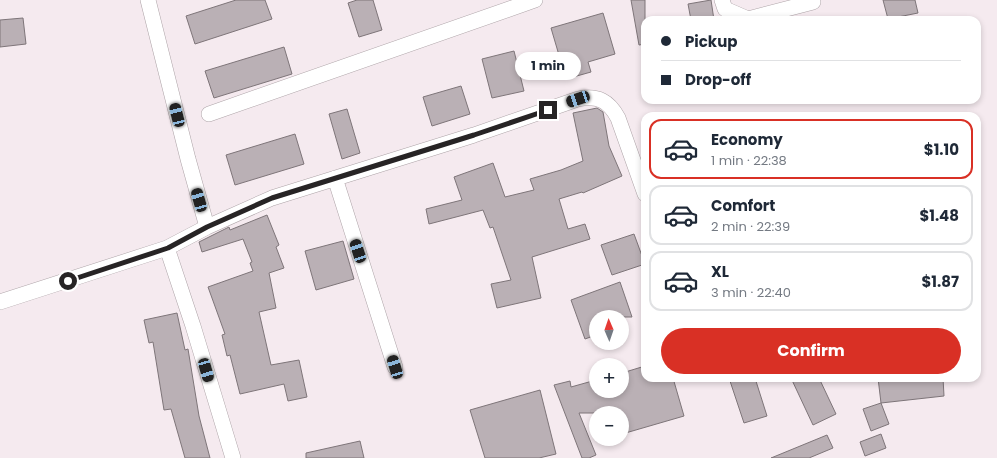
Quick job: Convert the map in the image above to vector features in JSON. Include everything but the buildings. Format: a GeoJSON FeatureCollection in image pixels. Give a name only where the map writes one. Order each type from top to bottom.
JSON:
{"type":"FeatureCollection","features":[{"type":"Feature","properties":{"kind":"street"},"geometry":{"type":"LineString","coordinates":[[148,0],[188,159],[207,227]]}},
{"type":"Feature","properties":{"kind":"street"},"geometry":{"type":"LineString","coordinates":[[209,114],[535,0]]}},
{"type":"Feature","properties":{"kind":"street"},"geometry":{"type":"LineString","coordinates":[[722,0],[725,9],[741,16]]}},
{"type":"Feature","properties":{"kind":"street"},"geometry":{"type":"LineString","coordinates":[[759,16],[813,2]]}},
{"type":"Feature","properties":{"kind":"street"},"geometry":{"type":"LineString","coordinates":[[0,302],[168,248],[207,227],[272,198],[474,135],[586,98],[601,99],[613,108],[641,183]]}},
{"type":"Feature","properties":{"kind":"street"},"geometry":{"type":"LineString","coordinates":[[335,178],[395,367]]}},
{"type":"Feature","properties":{"kind":"street"},"geometry":{"type":"LineString","coordinates":[[168,248],[233,458]]}},
{"type":"Feature","properties":{"kind":"route"},"geometry":{"type":"LineString","coordinates":[[68,281],[168,248],[207,227],[272,198],[474,135],[548,110]]}}]}
